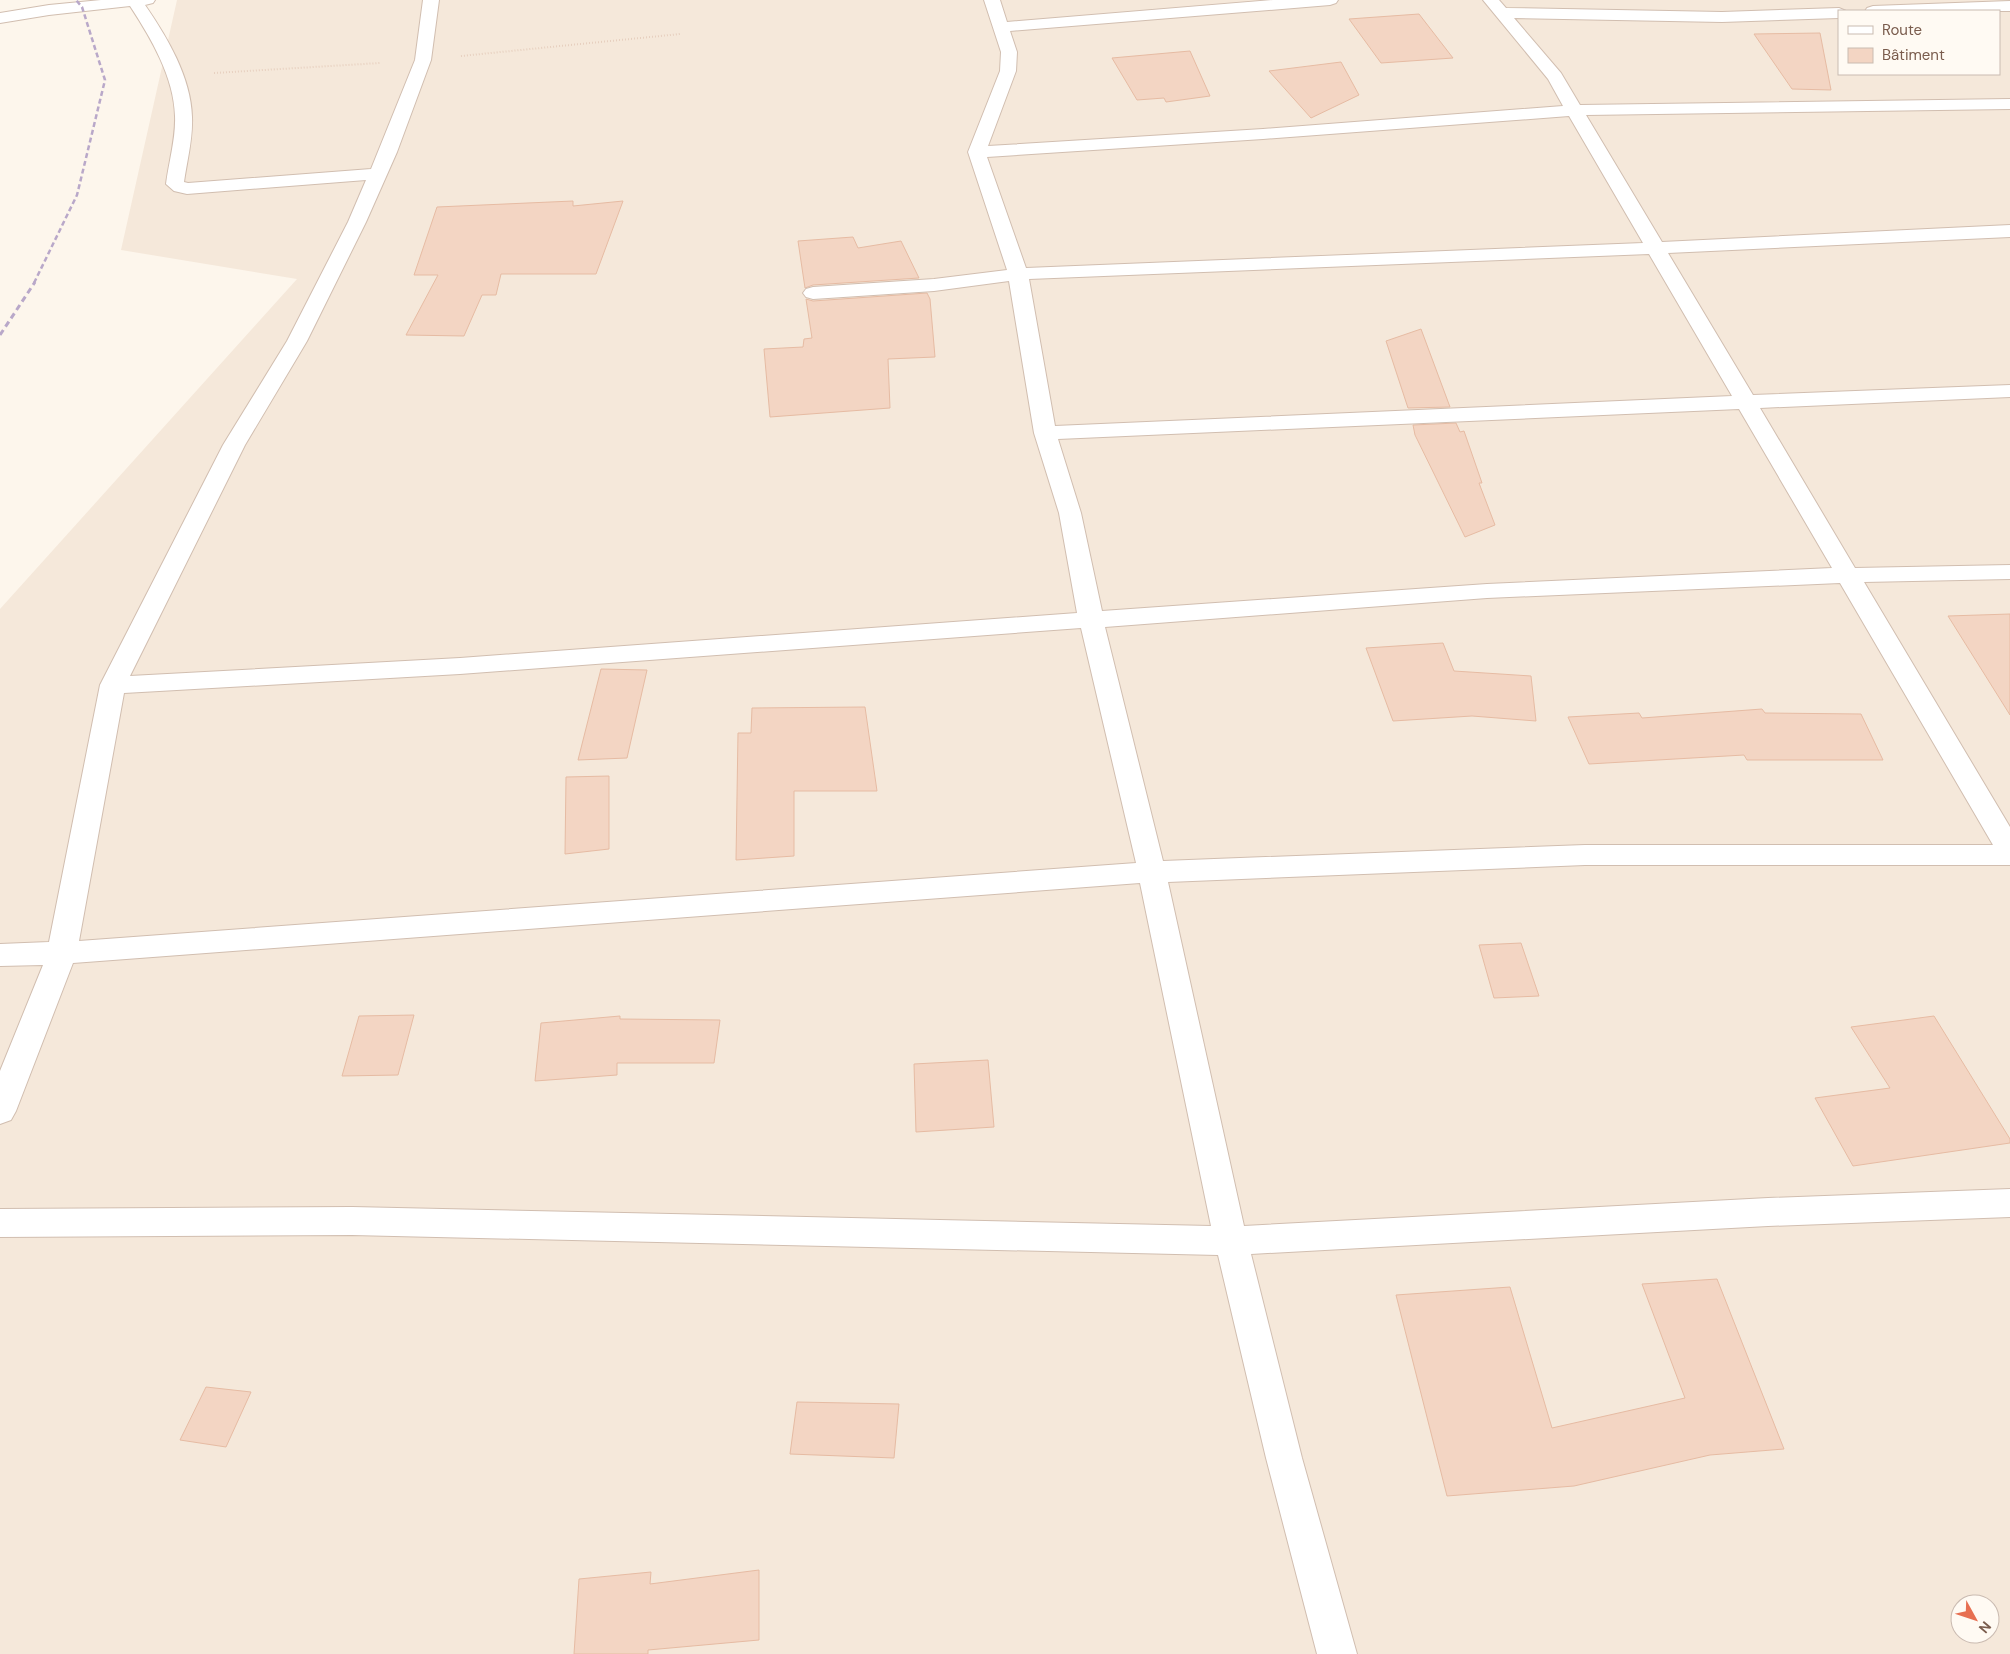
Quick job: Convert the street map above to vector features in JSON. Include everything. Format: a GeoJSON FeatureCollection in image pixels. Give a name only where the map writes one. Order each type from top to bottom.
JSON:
{"type":"FeatureCollection","features":[{"type":"Feature","properties":{"kind":"street"},"geometry":{"type":"LineString","coordinates":[[0,18],[40,11],[138,0],[159,38],[174,75],[183,108],[183,131],[176,184],[180,187],[378,174]]}},
{"type":"Feature","properties":{"kind":"street"},"geometry":{"type":"LineString","coordinates":[[0,1111],[62,953],[113,685],[234,444],[297,340],[357,222],[423,60],[431,0]]}},
{"type":"Feature","properties":{"kind":"street"},"geometry":{"type":"LineString","coordinates":[[992,0],[1009,52],[1008,71],[977,152],[1018,274],[1045,433],[1070,513],[1091,620],[1152,872],[1231,1241],[1284,1458],[1337,1654]]}},
{"type":"Feature","properties":{"kind":"street"},"geometry":{"type":"LineString","coordinates":[[1000,27],[1330,0]]}},
{"type":"Feature","properties":{"kind":"street"},"geometry":{"type":"LineString","coordinates":[[1900,10],[2010,6]]}},
{"type":"Feature","properties":{"kind":"street"},"geometry":{"type":"LineString","coordinates":[[1497,7],[1722,17],[1838,12]]}},
{"type":"Feature","properties":{"kind":"street"},"geometry":{"type":"LineString","coordinates":[[1497,7],[1555,77],[2010,851]]}},
{"type":"Feature","properties":{"kind":"street"},"geometry":{"type":"LineString","coordinates":[[977,152],[1263,134],[1574,110],[2010,104]]}},
{"type":"Feature","properties":{"kind":"street"},"geometry":{"type":"LineString","coordinates":[[814,293],[934,285],[1018,274],[1656,248],[2010,231]]}},
{"type":"Feature","properties":{"kind":"street"},"geometry":{"type":"LineString","coordinates":[[1045,433],[1746,400],[2010,391]]}},
{"type":"Feature","properties":{"kind":"street"},"geometry":{"type":"LineString","coordinates":[[113,685],[470,665],[1487,591],[1848,575],[2010,572]]}},
{"type":"Feature","properties":{"kind":"street"},"geometry":{"type":"LineString","coordinates":[[0,955],[62,953],[1152,872],[1585,855],[2010,855]]}},
{"type":"Feature","properties":{"kind":"street"},"geometry":{"type":"LineString","coordinates":[[0,1223],[352,1221],[1231,1241],[1768,1212],[2010,1204]]}},
{"type":"Feature","properties":{"kind":"shaded area"},"geometry":{"type":"Polygon","coordinates":[[[177,0],[2010,0],[2010,1654],[0,1654],[0,609],[297,279],[121,250],[177,0]]]}},
{"type":"Feature","properties":{"kind":"building"},"geometry":{"type":"Polygon","coordinates":[[[1419,14],[1453,58],[1381,63],[1349,19],[1419,14]]]}},
{"type":"Feature","properties":{"kind":"building"},"geometry":{"type":"Polygon","coordinates":[[[1820,33],[1831,90],[1792,89],[1754,34],[1820,33]]]}},
{"type":"Feature","properties":{"kind":"building"},"geometry":{"type":"Polygon","coordinates":[[[1190,51],[1210,96],[1166,102],[1164,98],[1137,100],[1112,58],[1190,51]]]}},
{"type":"Feature","properties":{"kind":"building"},"geometry":{"type":"Polygon","coordinates":[[[1341,62],[1359,95],[1311,118],[1269,71],[1341,62]]]}},
{"type":"Feature","properties":{"kind":"building"},"geometry":{"type":"Polygon","coordinates":[[[573,201],[573,206],[623,201],[596,274],[501,274],[496,295],[482,295],[464,336],[406,335],[438,275],[414,275],[437,207],[573,201]]]}},
{"type":"Feature","properties":{"kind":"building"},"geometry":{"type":"Polygon","coordinates":[[[853,237],[858,248],[901,241],[919,278],[813,285],[805,288],[798,241],[853,237]]]}},
{"type":"Feature","properties":{"kind":"building"},"geometry":{"type":"Polygon","coordinates":[[[927,293],[930,299],[935,357],[888,359],[890,408],[770,417],[764,349],[803,347],[804,339],[812,338],[806,299],[813,301],[927,293]]]}},
{"type":"Feature","properties":{"kind":"building"},"geometry":{"type":"Polygon","coordinates":[[[1421,329],[1450,407],[1408,408],[1386,341],[1421,329]]]}},
{"type":"Feature","properties":{"kind":"building"},"geometry":{"type":"Polygon","coordinates":[[[1456,423],[1460,432],[1464,431],[1482,483],[1479,483],[1495,525],[1465,537],[1415,435],[1413,425],[1456,423]]]}},
{"type":"Feature","properties":{"kind":"building"},"geometry":{"type":"Polygon","coordinates":[[[2010,614],[2010,715],[1948,616],[2010,614]]]}},
{"type":"Feature","properties":{"kind":"building"},"geometry":{"type":"Polygon","coordinates":[[[1443,643],[1454,671],[1531,676],[1536,721],[1472,716],[1393,721],[1366,648],[1443,643]]]}},
{"type":"Feature","properties":{"kind":"building"},"geometry":{"type":"Polygon","coordinates":[[[601,669],[647,670],[627,758],[578,760],[601,669]]]}},
{"type":"Feature","properties":{"kind":"building"},"geometry":{"type":"Polygon","coordinates":[[[865,707],[877,791],[794,791],[794,856],[736,860],[738,733],[751,733],[752,708],[865,707]]]}},
{"type":"Feature","properties":{"kind":"building"},"geometry":{"type":"Polygon","coordinates":[[[1762,709],[1765,713],[1861,714],[1883,760],[1747,760],[1744,755],[1589,764],[1568,717],[1639,713],[1642,718],[1762,709]]]}},
{"type":"Feature","properties":{"kind":"building"},"geometry":{"type":"Polygon","coordinates":[[[609,776],[609,849],[565,854],[566,777],[609,776]]]}},
{"type":"Feature","properties":{"kind":"building"},"geometry":{"type":"Polygon","coordinates":[[[1521,943],[1539,996],[1494,998],[1479,945],[1521,943]]]}},
{"type":"Feature","properties":{"kind":"building"},"geometry":{"type":"Polygon","coordinates":[[[414,1015],[398,1075],[342,1076],[359,1016],[414,1015]]]}},
{"type":"Feature","properties":{"kind":"building"},"geometry":{"type":"Polygon","coordinates":[[[620,1016],[620,1019],[720,1020],[714,1063],[617,1063],[617,1075],[535,1081],[541,1023],[620,1016]]]}},
{"type":"Feature","properties":{"kind":"building"},"geometry":{"type":"Polygon","coordinates":[[[1934,1016],[2010,1139],[2010,1143],[1853,1166],[1815,1098],[1890,1088],[1851,1027],[1934,1016]]]}},
{"type":"Feature","properties":{"kind":"building"},"geometry":{"type":"Polygon","coordinates":[[[988,1060],[994,1127],[916,1132],[914,1064],[988,1060]]]}},
{"type":"Feature","properties":{"kind":"building"},"geometry":{"type":"Polygon","coordinates":[[[1717,1279],[1784,1449],[1710,1455],[1574,1486],[1447,1496],[1396,1295],[1510,1287],[1552,1428],[1685,1398],[1642,1284],[1717,1279]]]}},
{"type":"Feature","properties":{"kind":"building"},"geometry":{"type":"Polygon","coordinates":[[[206,1387],[251,1392],[226,1447],[180,1440],[206,1387]]]}},
{"type":"Feature","properties":{"kind":"building"},"geometry":{"type":"Polygon","coordinates":[[[797,1402],[899,1404],[894,1458],[790,1454],[797,1402]]]}},
{"type":"Feature","properties":{"kind":"building"},"geometry":{"type":"Polygon","coordinates":[[[759,1570],[759,1640],[648,1650],[648,1654],[574,1654],[579,1579],[651,1572],[650,1584],[759,1570]]]}},
{"type":"Feature","properties":{"kind":"railway"},"geometry":{"type":"LineString","coordinates":[[34,283],[77,195],[105,80],[82,7],[76,0]]}},
{"type":"Feature","properties":{"kind":"railway"},"geometry":{"type":"LineString","coordinates":[[0,335],[35,282]]}}]}
